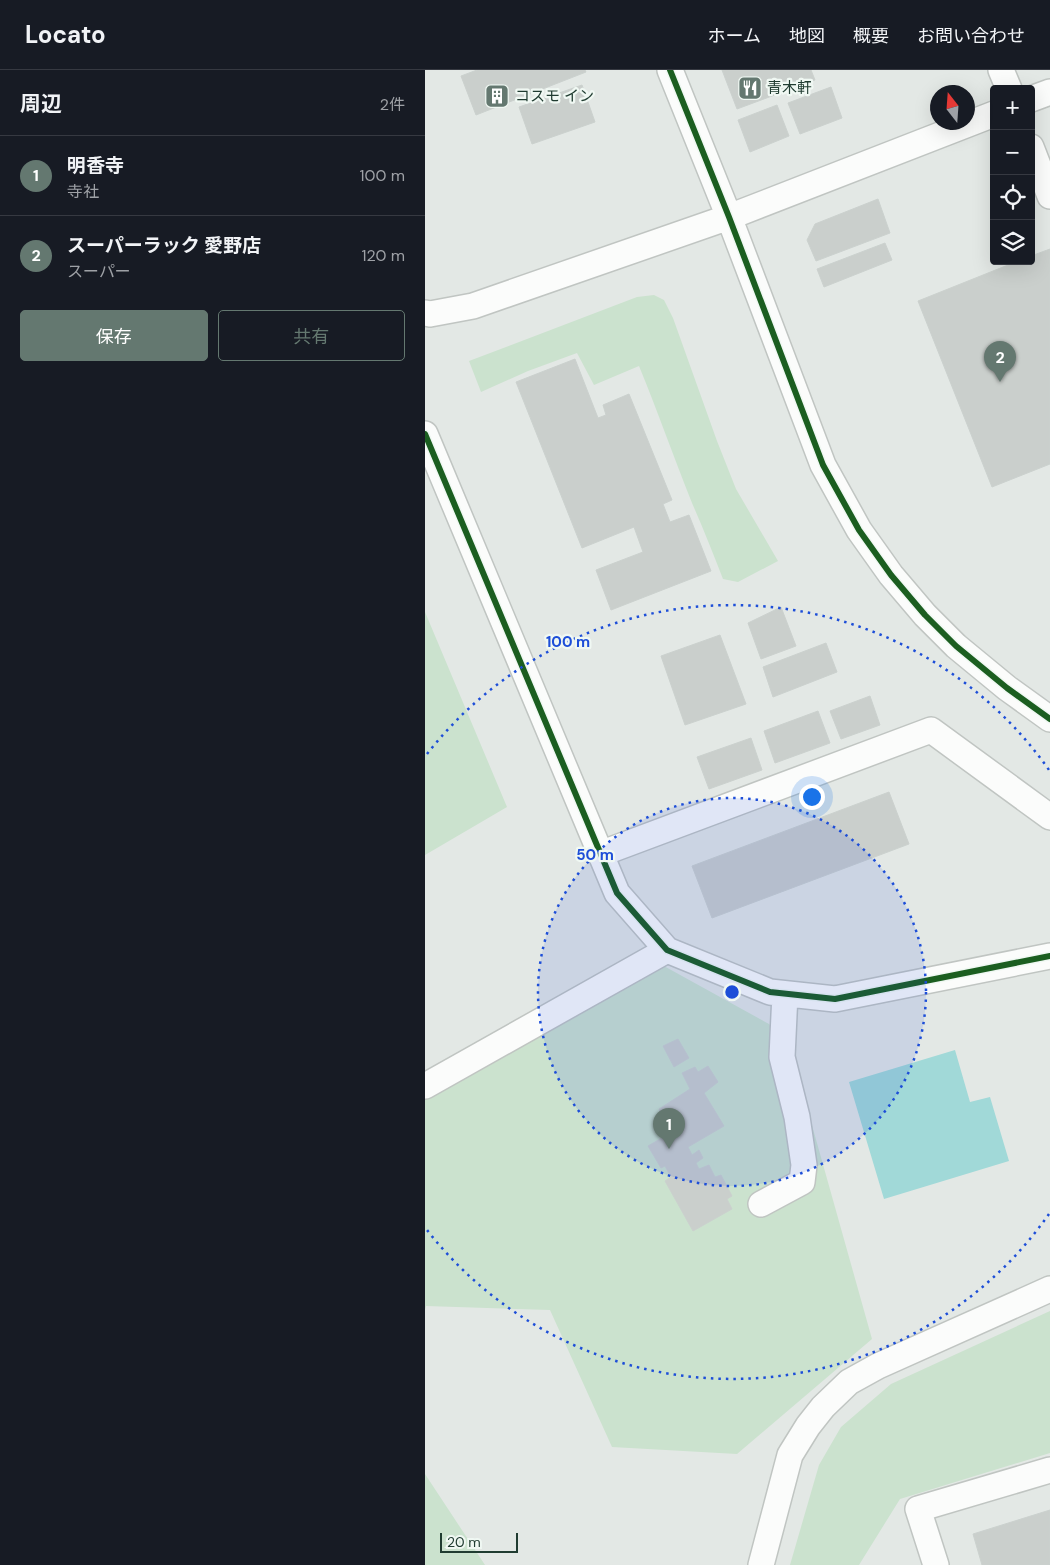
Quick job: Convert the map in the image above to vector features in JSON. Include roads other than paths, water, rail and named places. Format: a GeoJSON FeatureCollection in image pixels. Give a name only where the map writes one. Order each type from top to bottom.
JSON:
{"type":"FeatureCollection","features":[{"type":"Feature","properties":{"kind":"street"},"geometry":{"type":"LineString","coordinates":[[670,70],[729,217],[823,465],[859,530],[891,575],[925,615],[957,646],[1007,688],[1050,719]]}},
{"type":"Feature","properties":{"kind":"street"},"geometry":{"type":"LineString","coordinates":[[1001,70],[1007,85]]}},
{"type":"Feature","properties":{"kind":"street"},"geometry":{"type":"LineString","coordinates":[[1035,98],[1050,92]]}},
{"type":"Feature","properties":{"kind":"street"},"geometry":{"type":"LineString","coordinates":[[425,313],[430,314],[473,306],[729,217],[990,116]]}},
{"type":"Feature","properties":{"kind":"street"},"geometry":{"type":"LineString","coordinates":[[1035,157],[1050,196]]}},
{"type":"Feature","properties":{"kind":"street"},"geometry":{"type":"LineString","coordinates":[[425,434],[617,893],[667,950],[769,992],[835,999],[1050,956]]}},
{"type":"Feature","properties":{"kind":"street"},"geometry":{"type":"LineString","coordinates":[[600,854],[931,730],[1050,817]]}},
{"type":"Feature","properties":{"kind":"street"},"geometry":{"type":"LineString","coordinates":[[425,1086],[667,950]]}},
{"type":"Feature","properties":{"kind":"street"},"geometry":{"type":"LineString","coordinates":[[761,1204],[802,1182],[804,1165],[797,1117],[782,1057],[785,994]]}},
{"type":"Feature","properties":{"kind":"street"},"geometry":{"type":"LineString","coordinates":[[761,1565],[791,1455],[809,1426],[849,1382],[878,1366],[1050,1289]]}},
{"type":"Feature","properties":{"kind":"street"},"geometry":{"type":"LineString","coordinates":[[936,1565],[917,1509],[1050,1470]]}},
{"type":"Feature","properties":{"kind":"water"},"geometry":{"type":"Polygon","coordinates":[[[955,1050],[970,1102],[990,1097],[1009,1161],[884,1199],[849,1082],[955,1050]]]}},
{"type":"Feature","properties":{"kind":"place","name":"青木軒"},"geometry":{"type":"Point","coordinates":[750,88]}},
{"type":"Feature","properties":{"kind":"place","name":"コスモ イン"},"geometry":{"type":"Point","coordinates":[497,96]}},
{"type":"Feature","properties":{"kind":"place","name":"スーパーラック 愛野店"},"geometry":{"type":"Point","coordinates":[1000,382]}},
{"type":"Feature","properties":{"kind":"place","name":"明香寺"},"geometry":{"type":"Point","coordinates":[669,1149]}}]}
